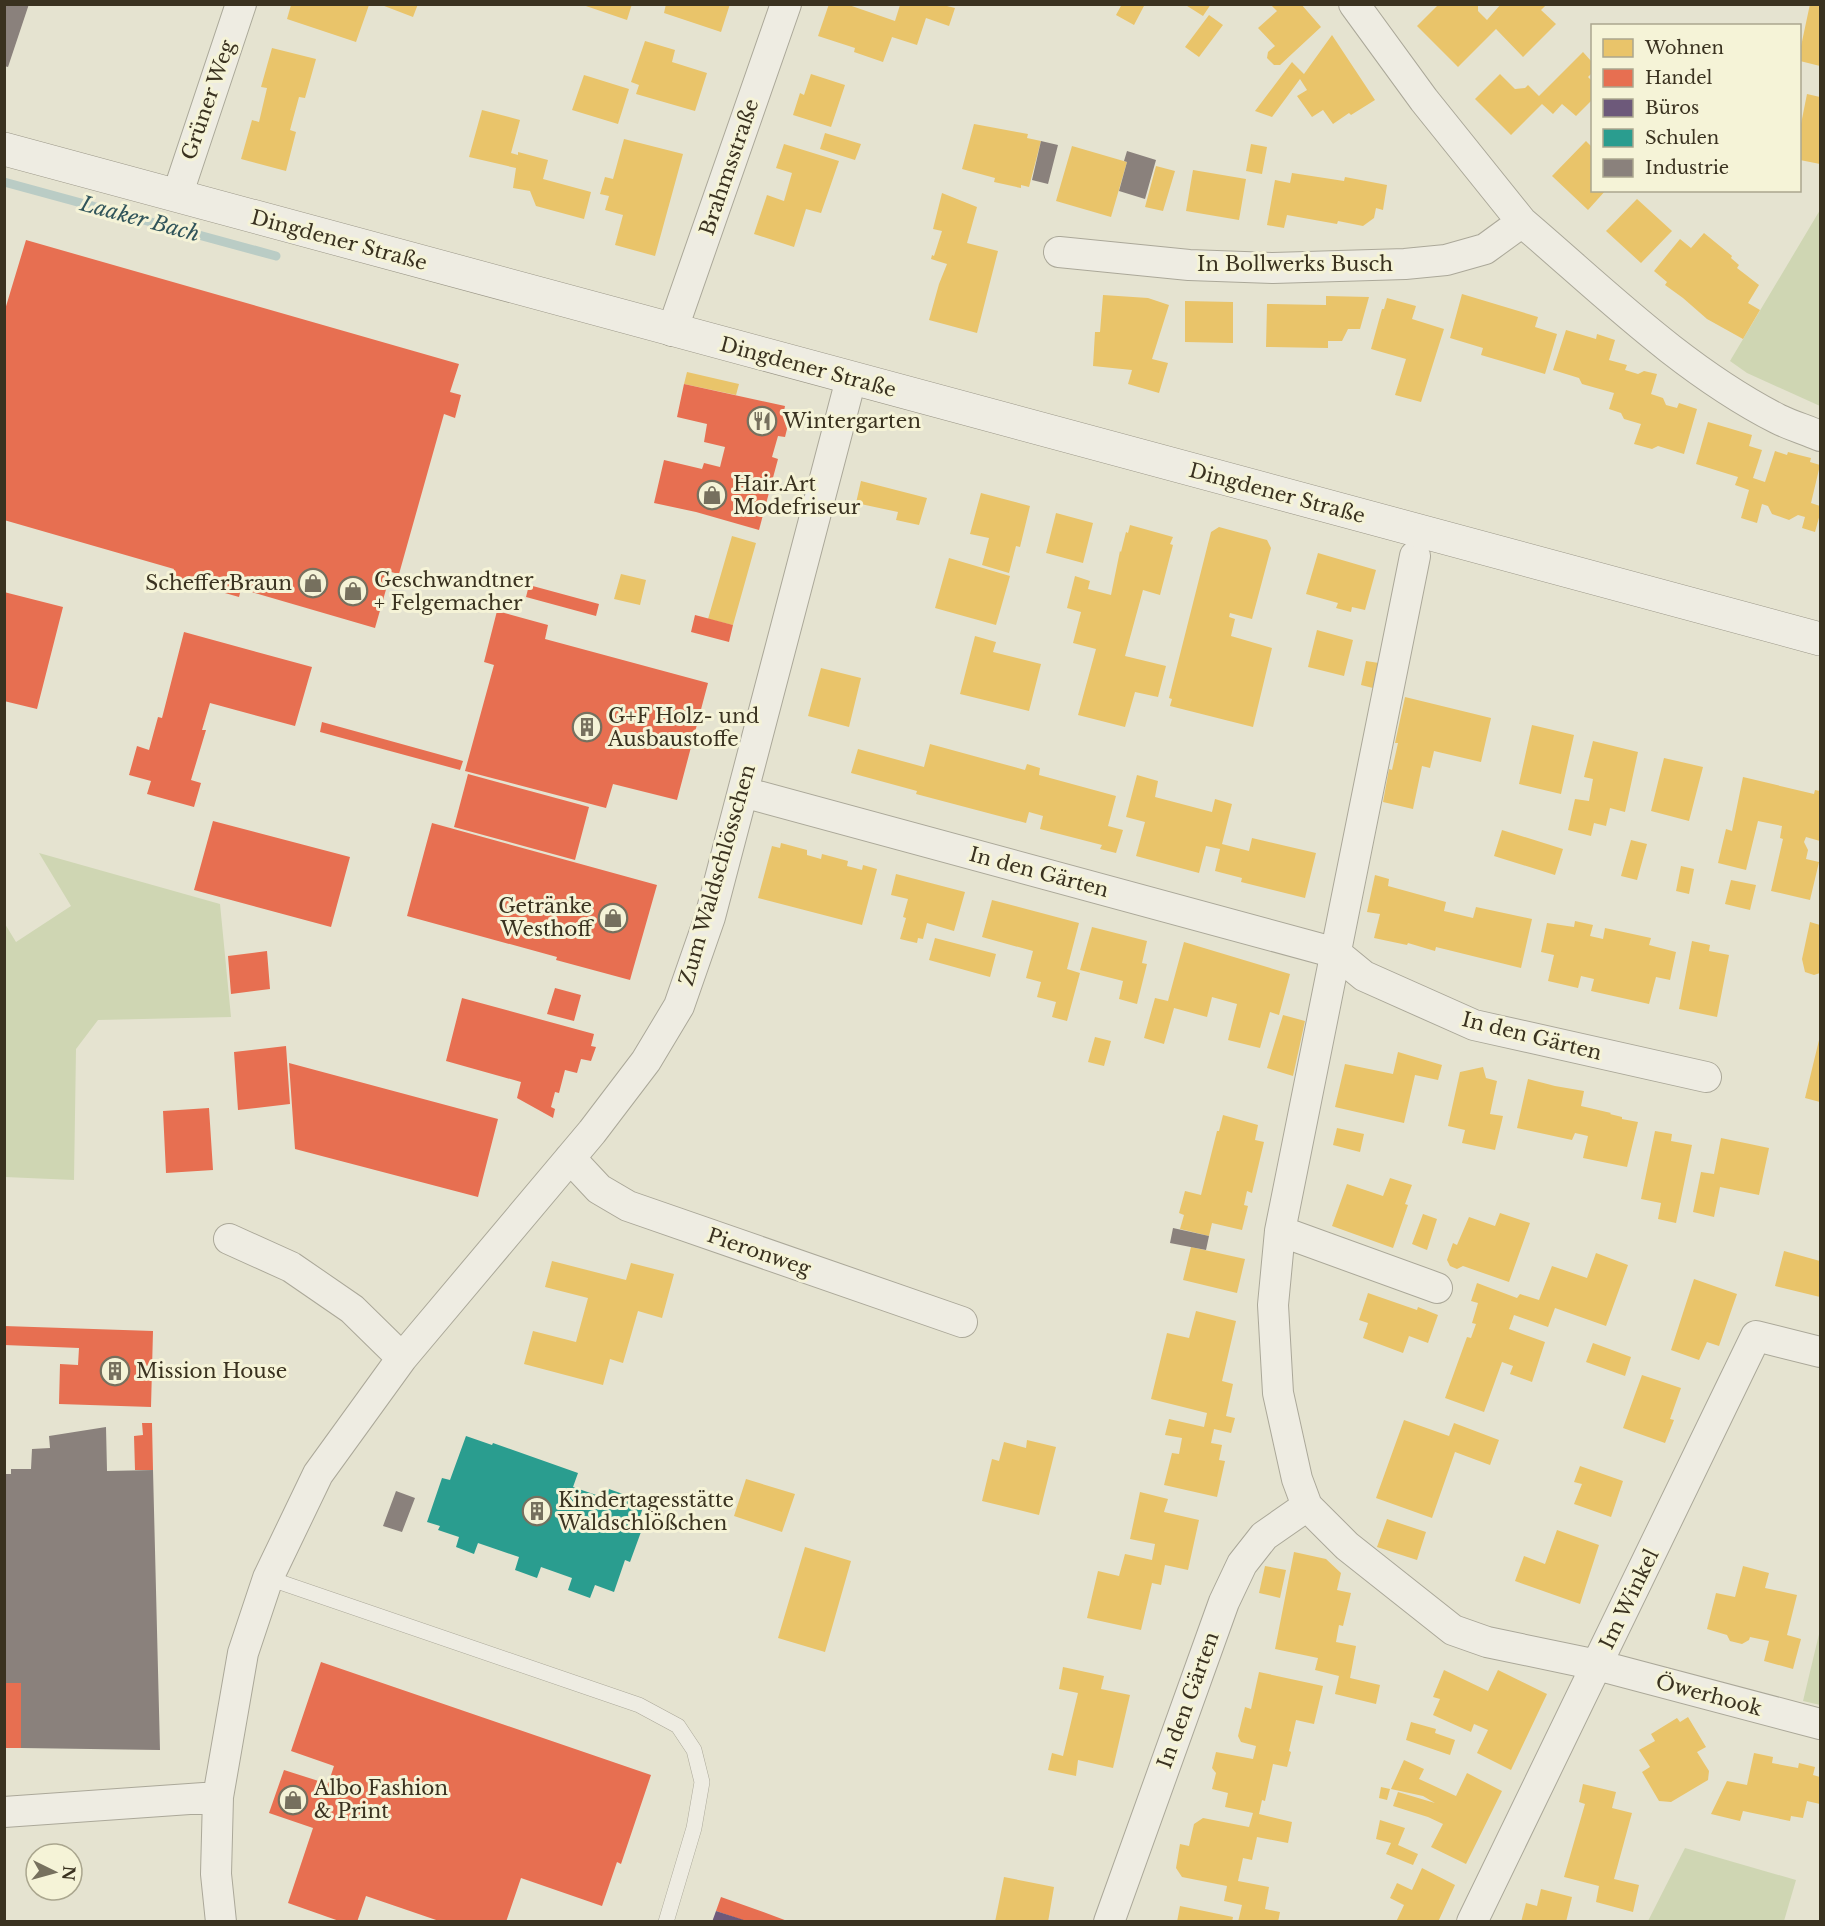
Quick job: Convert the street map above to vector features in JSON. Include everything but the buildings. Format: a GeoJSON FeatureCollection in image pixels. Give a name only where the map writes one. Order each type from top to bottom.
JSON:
{"type":"FeatureCollection","features":[{"type":"Feature","properties":{"kind":"main road","name":"Dingdener Straße"},"geometry":{"type":"LineString","coordinates":[[4,150],[1821,639]]}},
{"type":"Feature","properties":{"kind":"street","name":"Grüner Weg"},"geometry":{"type":"LineString","coordinates":[[177,196],[241,4]]}},
{"type":"Feature","properties":{"kind":"street","name":"Brahmsstraße"},"geometry":{"type":"LineString","coordinates":[[672,331],[786,4]]}},
{"type":"Feature","properties":{"kind":"street"},"geometry":{"type":"LineString","coordinates":[[1354,4],[1424,100],[1522,222],[1668,347],[1719,384],[1779,419],[1821,436]]}},
{"type":"Feature","properties":{"kind":"street","name":"In Bollwerks Busch"},"geometry":{"type":"LineString","coordinates":[[1059,252],[1189,265],[1242,267],[1406,264],[1446,260],[1485,249],[1522,222]]}},
{"type":"Feature","properties":{"kind":"street","name":"Zum Waldschlösschen"},"geometry":{"type":"LineString","coordinates":[[221,1922],[216,1875],[218,1797],[243,1653],[268,1578],[318,1474],[402,1358],[570,1158],[646,1061],[678,1006],[710,917],[851,379]]}},
{"type":"Feature","properties":{"kind":"street"},"geometry":{"type":"LineString","coordinates":[[1416,556],[1280,1231],[1274,1305],[1278,1393],[1297,1479],[1307,1506],[1347,1546],[1454,1630],[1486,1642],[1597,1665]]}},
{"type":"Feature","properties":{"kind":"street","name":"In den Gärten"},"geometry":{"type":"LineString","coordinates":[[743,792],[1336,953],[1364,976],[1474,1025],[1706,1077]]}},
{"type":"Feature","properties":{"kind":"street","name":"Pieronweg"},"geometry":{"type":"LineString","coordinates":[[570,1158],[599,1189],[628,1206],[962,1322]]}},
{"type":"Feature","properties":{"kind":"street"},"geometry":{"type":"LineString","coordinates":[[1280,1231],[1437,1288]]}},
{"type":"Feature","properties":{"kind":"street"},"geometry":{"type":"LineString","coordinates":[[229,1239],[291,1267],[352,1309],[402,1358]]}},
{"type":"Feature","properties":{"kind":"street","name":"Im Winkel"},"geometry":{"type":"LineString","coordinates":[[1472,1922],[1756,1336],[1821,1352]]}},
{"type":"Feature","properties":{"kind":"street","name":"In den Gärten"},"geometry":{"type":"LineString","coordinates":[[1108,1922],[1224,1602],[1242,1564],[1264,1536],[1307,1506]]}},
{"type":"Feature","properties":{"kind":"street","name":"Öwerhook"},"geometry":{"type":"LineString","coordinates":[[1597,1665],[1821,1724]]}},
{"type":"Feature","properties":{"kind":"street"},"geometry":{"type":"LineString","coordinates":[[4,1812],[218,1797]]}},
{"type":"Feature","properties":{"kind":"lane"},"geometry":{"type":"LineString","coordinates":[[268,1578],[639,1705],[678,1726],[694,1750],[702,1782],[694,1828],[666,1922]]}},
{"type":"Feature","properties":{"kind":"green space"},"geometry":{"type":"Polygon","coordinates":[[[1820,210],[1820,406],[1747,373],[1730,361],[1820,210]]]}},
{"type":"Feature","properties":{"kind":"green space"},"geometry":{"type":"Polygon","coordinates":[[[39,853],[220,904],[231,1017],[98,1020],[76,1049],[74,1180],[5,1177],[5,924],[16,942],[71,906],[39,853]]]}},
{"type":"Feature","properties":{"kind":"green space"},"geometry":{"type":"Polygon","coordinates":[[[1820,1630],[1820,1705],[1803,1701],[1820,1630]]]}},
{"type":"Feature","properties":{"kind":"green space"},"geometry":{"type":"Polygon","coordinates":[[[1685,1848],[1796,1880],[1784,1921],[1648,1921],[1685,1848]]]}},
{"type":"Feature","properties":{"kind":"waterway","name":"Laaker Bach"},"geometry":{"type":"LineString","coordinates":[[4,182],[276,256]]}},
{"type":"Feature","properties":{"kind":"place","name":"Wintergarten"},"geometry":{"type":"Point","coordinates":[762,421]}},
{"type":"Feature","properties":{"kind":"place","name":"Hair.Art Modefriseur"},"geometry":{"type":"Point","coordinates":[712,495]}},
{"type":"Feature","properties":{"kind":"place","name":"SchefferBraun"},"geometry":{"type":"Point","coordinates":[313,583]}},
{"type":"Feature","properties":{"kind":"place","name":"Geschwandtner + Felgemacher"},"geometry":{"type":"Point","coordinates":[353,591]}},
{"type":"Feature","properties":{"kind":"place","name":"G+F Holz- und Ausbaustoffe"},"geometry":{"type":"Point","coordinates":[587,727]}},
{"type":"Feature","properties":{"kind":"place","name":"Getränke Westhoff"},"geometry":{"type":"Point","coordinates":[613,918]}},
{"type":"Feature","properties":{"kind":"place","name":"Mission House"},"geometry":{"type":"Point","coordinates":[115,1371]}},
{"type":"Feature","properties":{"kind":"place","name":"Kindertagesstätte Waldschlößchen"},"geometry":{"type":"Point","coordinates":[537,1511]}},
{"type":"Feature","properties":{"kind":"place","name":"Albo Fashion & Print"},"geometry":{"type":"Point","coordinates":[293,1800]}}]}
